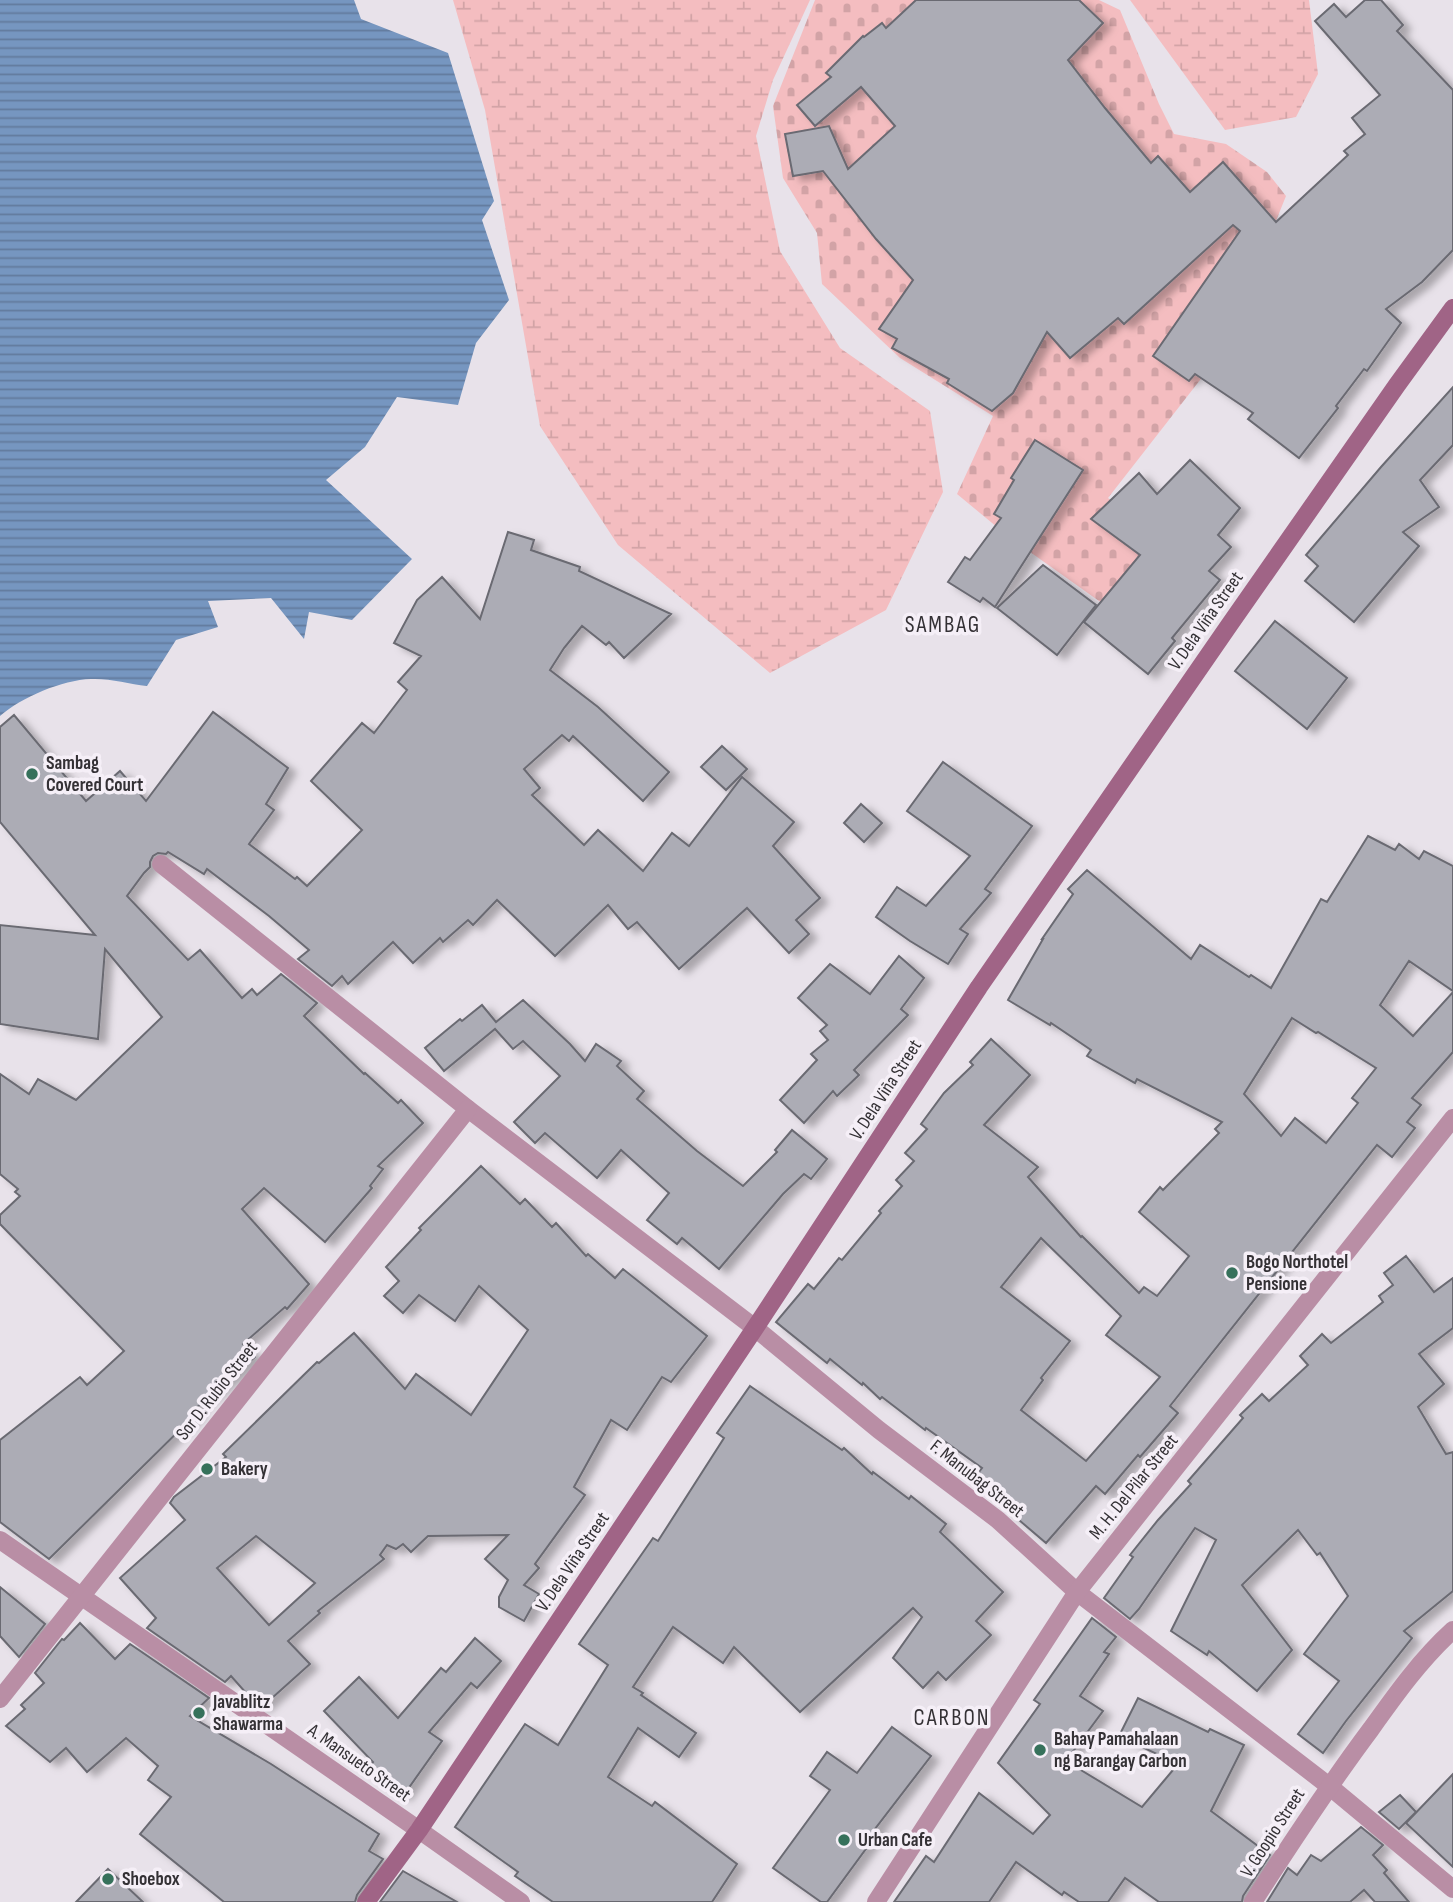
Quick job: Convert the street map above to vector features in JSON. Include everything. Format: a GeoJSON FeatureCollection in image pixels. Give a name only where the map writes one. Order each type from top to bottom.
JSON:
{"type":"FeatureCollection","features":[{"type":"Feature","properties":{"kind":"main road","name":"V. Dela Viña Street"},"geometry":{"type":"LineString","coordinates":[[366,1902],[419,1830],[755,1328],[979,987],[1293,533],[1453,308]]}},
{"type":"Feature","properties":{"kind":"street","name":"F. Manubag Street"},"geometry":{"type":"LineString","coordinates":[[161,864],[468,1109],[755,1328],[879,1430],[998,1520],[1077,1591],[1329,1786],[1453,1889]]}},
{"type":"Feature","properties":{"kind":"street","name":"Sor D. Rubio Street"},"geometry":{"type":"LineString","coordinates":[[0,1699],[468,1109]]}},
{"type":"Feature","properties":{"kind":"street","name":"M. H. Del Pilar Street"},"geometry":{"type":"LineString","coordinates":[[876,1902],[1077,1591],[1453,1118]]}},
{"type":"Feature","properties":{"kind":"street","name":"A. Mansueto Street"},"geometry":{"type":"LineString","coordinates":[[0,1540],[521,1902]]}},
{"type":"Feature","properties":{"kind":"street","name":"V. Goopio Street"},"geometry":{"type":"LineString","coordinates":[[1253,1902],[1329,1786],[1398,1692],[1453,1630]]}},
{"type":"Feature","properties":{"kind":"green space"},"geometry":{"type":"Polygon","coordinates":[[[453,0],[810,0],[773,80],[756,136],[780,251],[840,348],[930,411],[943,492],[886,610],[770,673],[618,545],[540,426],[485,110],[453,0]]]}},
{"type":"Feature","properties":{"kind":"green space"},"geometry":{"type":"Polygon","coordinates":[[[815,0],[1099,0],[1120,10],[1174,134],[1226,144],[1267,172],[1286,196],[1225,348],[1108,498],[1196,566],[1151,638],[1009,537],[957,494],[993,416],[900,358],[822,284],[817,233],[783,178],[773,106],[815,0]]]}},
{"type":"Feature","properties":{"kind":"green space"},"geometry":{"type":"Polygon","coordinates":[[[1130,0],[1309,0],[1318,74],[1296,117],[1225,130],[1130,0]]]}},
{"type":"Feature","properties":{"kind":"water"},"geometry":{"type":"Polygon","coordinates":[[[0,0],[354,0],[361,19],[448,53],[494,201],[482,220],[509,300],[476,343],[458,405],[397,397],[365,447],[326,480],[412,559],[352,620],[309,612],[304,639],[271,598],[208,601],[218,627],[176,640],[147,686],[112,680],[80,680],[31,696],[0,716],[0,0]]]}},
{"type":"Feature","properties":{"kind":"building"},"geometry":{"type":"Polygon","coordinates":[[[916,0],[1079,0],[1103,23],[1068,60],[1151,163],[1158,156],[1190,192],[1223,162],[1276,222],[1348,155],[1344,151],[1365,134],[1352,118],[1380,95],[1315,21],[1334,4],[1346,17],[1365,0],[1381,0],[1403,25],[1397,31],[1453,90],[1453,250],[1422,282],[1386,309],[1401,323],[1299,458],[1248,419],[1253,413],[1195,374],[1189,381],[1153,356],[1240,231],[1233,225],[1124,324],[1118,318],[1070,358],[1047,332],[1013,393],[992,411],[947,383],[949,379],[892,348],[897,339],[879,329],[913,280],[876,239],[823,171],[793,176],[785,134],[829,126],[848,169],[895,126],[861,87],[815,126],[797,105],[831,77],[826,73],[863,36],[882,23],[886,28],[916,0]]]}},
{"type":"Feature","properties":{"kind":"building"},"geometry":{"type":"Polygon","coordinates":[[[1453,387],[1453,445],[1420,480],[1439,507],[1403,532],[1419,546],[1354,622],[1305,581],[1318,566],[1306,555],[1453,387]]]}},
{"type":"Feature","properties":{"kind":"building"},"geometry":{"type":"Polygon","coordinates":[[[1035,440],[1083,470],[995,607],[983,598],[980,602],[948,582],[965,557],[970,560],[1001,518],[994,514],[1014,480],[1011,478],[1035,440]]]}},
{"type":"Feature","properties":{"kind":"building"},"geometry":{"type":"Polygon","coordinates":[[[1190,460],[1240,508],[1218,535],[1231,547],[1209,571],[1220,580],[1172,638],[1175,641],[1148,674],[1084,622],[1140,555],[1091,519],[1139,473],[1157,494],[1190,460]]]}},
{"type":"Feature","properties":{"kind":"building"},"geometry":{"type":"Polygon","coordinates":[[[508,532],[534,540],[531,550],[580,567],[579,571],[671,614],[624,658],[609,642],[606,645],[582,626],[550,670],[598,707],[669,772],[643,801],[573,736],[569,741],[562,735],[524,769],[540,788],[532,795],[584,845],[598,830],[643,871],[672,833],[689,846],[742,777],[794,822],[773,846],[820,898],[796,920],[809,934],[789,953],[747,908],[679,969],[637,922],[628,929],[608,905],[555,956],[497,900],[473,925],[468,920],[443,942],[440,938],[413,963],[393,942],[348,984],[342,976],[332,986],[298,959],[309,950],[207,869],[204,874],[168,852],[153,856],[150,867],[127,896],[188,960],[200,950],[242,998],[252,989],[257,995],[281,974],[317,1003],[304,1016],[364,1074],[398,1103],[401,1100],[423,1123],[378,1166],[383,1169],[370,1186],[372,1188],[325,1242],[264,1188],[242,1209],[309,1284],[287,1309],[285,1307],[243,1344],[255,1357],[195,1409],[198,1412],[49,1559],[0,1522],[0,1440],[80,1377],[87,1385],[124,1351],[0,1224],[0,1215],[20,1196],[15,1192],[18,1189],[0,1174],[0,1074],[29,1094],[38,1079],[76,1100],[162,1017],[105,949],[98,1039],[0,1024],[0,925],[95,935],[0,822],[0,727],[14,715],[86,801],[120,771],[146,801],[213,712],[288,768],[266,804],[274,810],[249,844],[307,886],[362,830],[311,781],[362,723],[374,733],[407,690],[398,682],[421,656],[394,643],[417,600],[442,577],[480,619],[508,532]]]}},
{"type":"Feature","properties":{"kind":"building"},"geometry":{"type":"Polygon","coordinates":[[[1043,565],[1096,605],[1057,655],[997,608],[1043,565]]]}},
{"type":"Feature","properties":{"kind":"building"},"geometry":{"type":"Polygon","coordinates":[[[1275,621],[1347,678],[1307,729],[1235,671],[1275,621]]]}},
{"type":"Feature","properties":{"kind":"building"},"geometry":{"type":"Polygon","coordinates":[[[722,746],[747,769],[726,790],[701,767],[722,746]]]}},
{"type":"Feature","properties":{"kind":"building"},"geometry":{"type":"Polygon","coordinates":[[[943,762],[1032,826],[985,889],[991,893],[960,929],[968,934],[948,964],[876,917],[897,887],[926,906],[970,856],[907,811],[943,762]]]}},
{"type":"Feature","properties":{"kind":"building"},"geometry":{"type":"Polygon","coordinates":[[[861,804],[882,823],[864,842],[844,823],[861,804]]]}},
{"type":"Feature","properties":{"kind":"building"},"geometry":{"type":"Polygon","coordinates":[[[1368,836],[1395,850],[1399,844],[1419,859],[1424,851],[1453,866],[1453,991],[1409,961],[1380,1005],[1413,1036],[1453,992],[1453,1052],[1412,1098],[1421,1105],[1407,1122],[1415,1128],[1392,1157],[1377,1145],[1170,1406],[1178,1413],[1105,1494],[1096,1486],[1046,1543],[1006,1509],[1011,1503],[976,1476],[982,1468],[882,1397],[880,1399],[830,1359],[827,1363],[776,1322],[808,1284],[814,1289],[839,1258],[842,1260],[881,1213],[879,1211],[902,1186],[896,1180],[914,1161],[905,1153],[927,1129],[921,1124],[944,1093],[973,1065],[970,1062],[991,1039],[1030,1075],[984,1125],[1038,1167],[1028,1177],[1081,1237],[1139,1293],[1144,1287],[1157,1296],[1189,1256],[1139,1212],[1160,1187],[1163,1190],[1219,1133],[1215,1129],[1222,1122],[1137,1079],[1135,1083],[1087,1056],[1091,1050],[1051,1023],[1050,1025],[1008,1000],[1042,939],[1073,894],[1068,889],[1087,870],[1191,959],[1200,945],[1271,988],[1321,899],[1327,902],[1368,836]],[[1292,1018],[1244,1094],[1281,1136],[1295,1118],[1326,1143],[1358,1103],[1352,1098],[1376,1068],[1292,1018]],[[1041,1238],[1001,1287],[1070,1341],[1041,1378],[1043,1380],[1021,1410],[1086,1461],[1160,1377],[1106,1335],[1121,1316],[1041,1238]]]}},
{"type":"Feature","properties":{"kind":"building"},"geometry":{"type":"Polygon","coordinates":[[[899,956],[924,978],[901,1009],[908,1015],[854,1070],[859,1075],[837,1096],[833,1091],[804,1123],[780,1100],[817,1060],[811,1054],[828,1040],[820,1031],[827,1025],[798,998],[830,964],[870,994],[899,956]]]}},
{"type":"Feature","properties":{"kind":"building"},"geometry":{"type":"Polygon","coordinates":[[[523,1000],[585,1061],[596,1044],[621,1061],[617,1066],[644,1091],[637,1099],[697,1151],[743,1186],[777,1152],[775,1150],[792,1130],[827,1159],[811,1179],[804,1174],[783,1194],[719,1269],[682,1238],[677,1244],[647,1220],[669,1193],[621,1150],[597,1178],[545,1133],[535,1143],[514,1122],[560,1076],[523,1041],[513,1049],[495,1029],[444,1071],[425,1048],[482,1005],[496,1022],[523,1000]]]}},
{"type":"Feature","properties":{"kind":"building"},"geometry":{"type":"Polygon","coordinates":[[[481,1166],[520,1204],[525,1199],[552,1227],[556,1223],[586,1256],[588,1254],[615,1278],[623,1269],[707,1336],[671,1382],[662,1377],[627,1430],[611,1420],[574,1487],[585,1495],[535,1564],[539,1568],[524,1585],[539,1594],[524,1621],[499,1607],[499,1597],[508,1580],[485,1559],[508,1535],[428,1536],[411,1552],[403,1544],[396,1549],[387,1545],[380,1555],[384,1559],[318,1611],[320,1613],[288,1641],[310,1664],[262,1707],[254,1702],[231,1676],[225,1682],[147,1628],[156,1618],[120,1578],[185,1520],[170,1503],[174,1497],[226,1457],[223,1454],[317,1362],[354,1333],[405,1389],[416,1374],[471,1415],[528,1330],[479,1286],[455,1321],[419,1295],[403,1313],[384,1296],[399,1281],[386,1267],[421,1230],[419,1228],[481,1166]],[[256,1536],[217,1568],[269,1625],[315,1583],[256,1536]]]}},
{"type":"Feature","properties":{"kind":"building"},"geometry":{"type":"Polygon","coordinates":[[[1406,1256],[1434,1292],[1453,1278],[1453,1328],[1419,1354],[1444,1384],[1418,1407],[1446,1454],[1453,1452],[1453,1591],[1404,1631],[1412,1638],[1323,1753],[1298,1734],[1339,1681],[1304,1654],[1348,1596],[1320,1553],[1317,1555],[1298,1530],[1242,1585],[1292,1650],[1257,1691],[1209,1651],[1207,1655],[1171,1631],[1216,1540],[1195,1528],[1130,1619],[1104,1598],[1133,1557],[1130,1555],[1191,1484],[1188,1481],[1243,1418],[1240,1415],[1262,1394],[1269,1401],[1308,1365],[1300,1356],[1322,1334],[1331,1343],[1383,1302],[1379,1296],[1393,1285],[1384,1273],[1406,1256]]]}},
{"type":"Feature","properties":{"kind":"building"},"geometry":{"type":"Polygon","coordinates":[[[750,1386],[842,1450],[844,1448],[872,1474],[873,1472],[909,1499],[911,1496],[946,1524],[940,1532],[1003,1592],[976,1621],[991,1635],[946,1680],[938,1672],[923,1688],[893,1658],[922,1617],[913,1608],[800,1712],[734,1647],[723,1663],[673,1627],[633,1687],[696,1733],[679,1757],[638,1728],[608,1777],[652,1806],[655,1802],[737,1864],[712,1902],[553,1902],[515,1876],[518,1872],[455,1827],[525,1724],[558,1745],[608,1665],[579,1644],[653,1538],[658,1541],[724,1438],[717,1433],[750,1386]]]}},
{"type":"Feature","properties":{"kind":"building"},"geometry":{"type":"Polygon","coordinates":[[[0,1587],[45,1624],[19,1657],[0,1636],[0,1587]]]}},
{"type":"Feature","properties":{"kind":"building"},"geometry":{"type":"Polygon","coordinates":[[[1092,1618],[1116,1637],[1104,1652],[1109,1654],[1080,1696],[1103,1711],[1066,1761],[1142,1807],[1178,1764],[1119,1736],[1138,1698],[1208,1732],[1210,1729],[1244,1745],[1211,1811],[1270,1855],[1243,1896],[1242,1902],[1159,1902],[1125,1878],[1108,1902],[1079,1902],[1064,1892],[1062,1895],[1016,1862],[989,1902],[894,1902],[926,1856],[934,1862],[979,1793],[1033,1834],[1050,1815],[998,1763],[1040,1704],[1034,1700],[1092,1618]]]}},
{"type":"Feature","properties":{"kind":"building"},"geometry":{"type":"Polygon","coordinates":[[[80,1623],[115,1659],[130,1644],[209,1698],[190,1716],[271,1764],[379,1834],[369,1851],[383,1859],[357,1895],[355,1902],[224,1902],[140,1834],[171,1797],[148,1780],[158,1766],[126,1738],[87,1772],[66,1748],[50,1762],[6,1726],[25,1709],[21,1705],[44,1683],[35,1673],[62,1639],[80,1623]]]}},
{"type":"Feature","properties":{"kind":"building"},"geometry":{"type":"Polygon","coordinates":[[[475,1638],[501,1661],[477,1688],[471,1683],[429,1732],[442,1741],[403,1796],[367,1770],[373,1762],[324,1711],[359,1677],[398,1718],[441,1668],[446,1672],[475,1638]]]}},
{"type":"Feature","properties":{"kind":"building"},"geometry":{"type":"Polygon","coordinates":[[[892,1727],[931,1756],[875,1829],[879,1831],[827,1902],[821,1902],[773,1868],[830,1790],[810,1776],[827,1752],[857,1773],[892,1727]]]}},
{"type":"Feature","properties":{"kind":"building"},"geometry":{"type":"Polygon","coordinates":[[[1453,1774],[1453,1867],[1406,1823],[1453,1774]]]}},
{"type":"Feature","properties":{"kind":"building"},"geometry":{"type":"Polygon","coordinates":[[[1400,1795],[1416,1812],[1399,1829],[1379,1812],[1400,1795]]]}},
{"type":"Feature","properties":{"kind":"building"},"geometry":{"type":"Polygon","coordinates":[[[1361,1827],[1383,1845],[1373,1855],[1387,1870],[1384,1873],[1409,1902],[1375,1902],[1364,1890],[1350,1902],[1267,1902],[1288,1868],[1297,1875],[1311,1855],[1321,1861],[1361,1827]]]}},
{"type":"Feature","properties":{"kind":"building","name":"Shoebox"},"geometry":{"type":"Polygon","coordinates":[[[108,1869],[143,1902],[76,1902],[108,1869]]]}},
{"type":"Feature","properties":{"kind":"building"},"geometry":{"type":"Polygon","coordinates":[[[403,1871],[457,1902],[380,1902],[403,1871]]]}},
{"type":"Feature","properties":{"kind":"place","name":"Sambag Covered Court"},"geometry":{"type":"Point","coordinates":[32,774]}},
{"type":"Feature","properties":{"kind":"place","name":"Bogo Northotel Pensione"},"geometry":{"type":"Point","coordinates":[1232,1273]}},
{"type":"Feature","properties":{"kind":"place","name":"Bakery"},"geometry":{"type":"Point","coordinates":[207,1469]}},
{"type":"Feature","properties":{"kind":"place","name":"Javablitz Shawarma"},"geometry":{"type":"Point","coordinates":[199,1713]}},
{"type":"Feature","properties":{"kind":"place","name":"Bahay Pamahalaan ng Barangay Carbon"},"geometry":{"type":"Point","coordinates":[1040,1750]}},
{"type":"Feature","properties":{"kind":"place","name":"Urban Cafe"},"geometry":{"type":"Point","coordinates":[844,1840]}},
{"type":"Feature","properties":{"kind":"place","name":"Shoebox"},"geometry":{"type":"Point","coordinates":[108,1879]}},
{"type":"Feature","properties":{"kind":"district","name":"SAMBAG"},"geometry":{"type":"Point","coordinates":[943,625]}},
{"type":"Feature","properties":{"kind":"district","name":"CARBON"},"geometry":{"type":"Point","coordinates":[952,1718]}}]}
